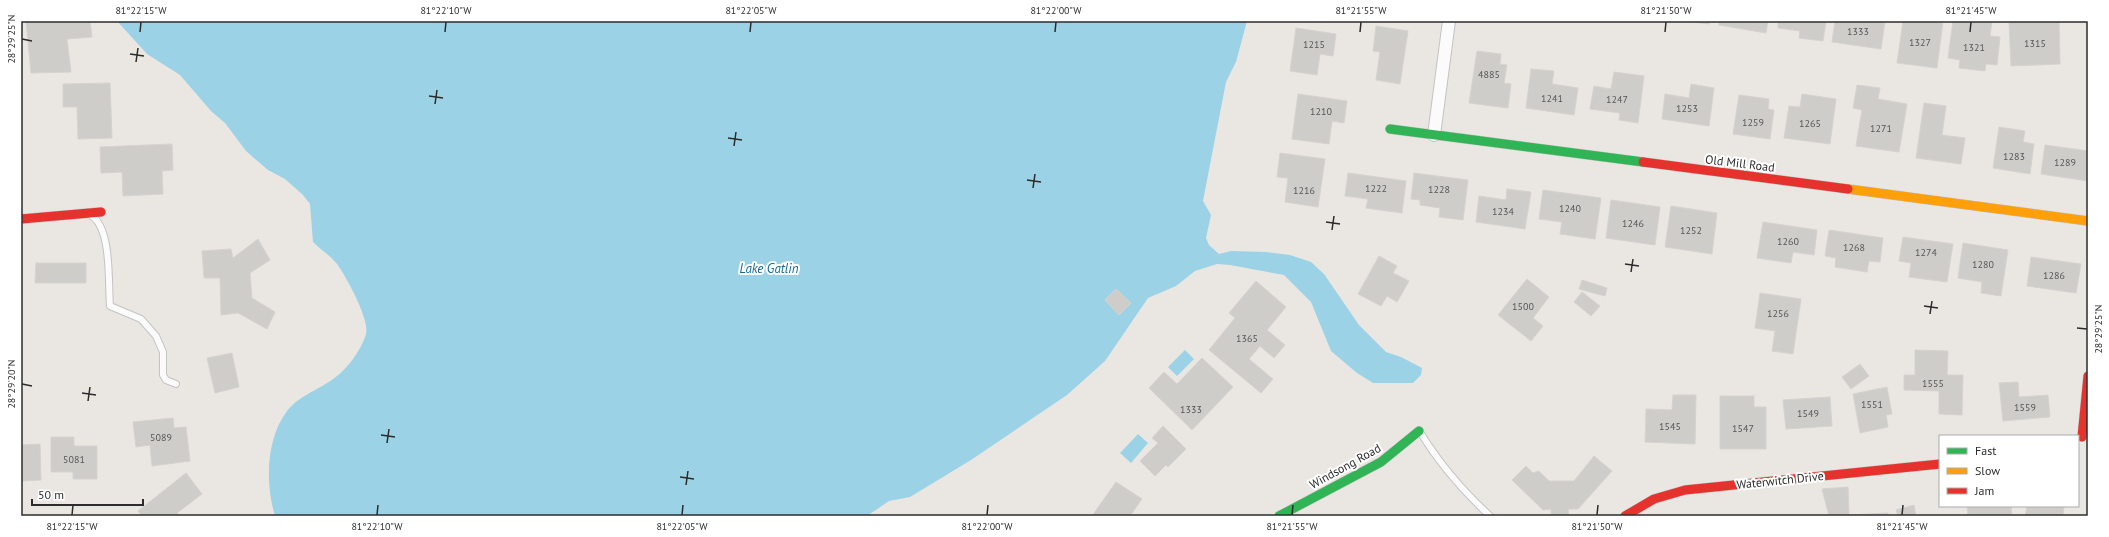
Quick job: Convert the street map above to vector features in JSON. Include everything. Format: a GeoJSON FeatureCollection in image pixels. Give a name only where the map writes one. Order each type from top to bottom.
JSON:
{"type":"FeatureCollection","features":[{"type":"Feature","properties":{"kind":"street"},"geometry":{"type":"LineString","coordinates":[[1434,135],[1449,21]]}},
{"type":"Feature","properties":{"kind":"street","name":"Old Mill Road"},"geometry":{"type":"LineString","coordinates":[[1390,129],[2088,220]]}},
{"type":"Feature","properties":{"kind":"street"},"geometry":{"type":"LineString","coordinates":[[21,218],[101,212]]}},
{"type":"Feature","properties":{"kind":"street"},"geometry":{"type":"LineString","coordinates":[[2083,437],[2088,376]]}},
{"type":"Feature","properties":{"kind":"street","name":"Windsong Road"},"geometry":{"type":"LineString","coordinates":[[1279,516],[1381,462],[1419,431]]}},
{"type":"Feature","properties":{"kind":"street","name":"Waterwitch Drive"},"geometry":{"type":"LineString","coordinates":[[1625,516],[1634,509],[1656,497],[1685,490],[1939,464]]}},
{"type":"Feature","properties":{"kind":"lane"},"geometry":{"type":"LineString","coordinates":[[87,213],[96,220],[107,250],[110,306],[141,319],[156,336],[163,352],[163,374],[166,380],[176,384]]}},
{"type":"Feature","properties":{"kind":"lane"},"geometry":{"type":"LineString","coordinates":[[1419,431],[1439,462],[1472,500],[1490,516]]}},
{"type":"Feature","properties":{"kind":"water","name":"Lake Gatlin"},"geometry":{"type":"Polygon","coordinates":[[[117,21],[1247,21],[1236,62],[1226,82],[1203,201],[1211,215],[1206,238],[1209,245],[1219,254],[1231,251],[1266,252],[1290,255],[1311,262],[1324,274],[1359,325],[1386,352],[1401,357],[1422,368],[1421,375],[1413,383],[1373,383],[1357,373],[1331,351],[1311,302],[1284,275],[1217,264],[1195,271],[1176,286],[1148,298],[1105,361],[1067,395],[971,460],[910,497],[889,501],[867,516],[275,516],[270,490],[269,462],[271,448],[280,422],[287,411],[298,400],[331,381],[342,372],[358,351],[366,334],[366,327],[361,309],[337,264],[313,242],[310,204],[303,195],[285,179],[268,170],[246,151],[225,123],[211,111],[180,75],[147,54],[117,21]]]}},
{"type":"Feature","properties":{"kind":"water"},"geometry":{"type":"Polygon","coordinates":[[[1185,350],[1194,359],[1177,376],[1168,367],[1185,350]]]}},
{"type":"Feature","properties":{"kind":"water"},"geometry":{"type":"Polygon","coordinates":[[[1138,434],[1148,443],[1131,463],[1120,453],[1138,434]]]}},
{"type":"Feature","properties":{"kind":"building"},"geometry":{"type":"Polygon","coordinates":[[[26,21],[90,21],[92,37],[67,39],[71,72],[31,73],[26,21]]]}},
{"type":"Feature","properties":{"kind":"building"},"geometry":{"type":"Polygon","coordinates":[[[1684,21],[1710,21],[1709,24],[1684,21]]]}},
{"type":"Feature","properties":{"kind":"building"},"geometry":{"type":"Polygon","coordinates":[[[1719,21],[1768,21],[1766,33],[1719,25],[1719,21]]]}},
{"type":"Feature","properties":{"kind":"building"},"geometry":{"type":"Polygon","coordinates":[[[1778,21],[1826,21],[1823,41],[1799,38],[1800,31],[1778,28],[1778,21]]]}},
{"type":"Feature","properties":{"kind":"building"},"geometry":{"type":"Polygon","coordinates":[[[1835,21],[1885,21],[1881,49],[1832,42],[1835,21]]]}},
{"type":"Feature","properties":{"kind":"building"},"geometry":{"type":"Polygon","coordinates":[[[1903,21],[1943,21],[1937,68],[1897,63],[1903,21]]]}},
{"type":"Feature","properties":{"kind":"building"},"geometry":{"type":"Polygon","coordinates":[[[1953,21],[1992,21],[1990,36],[2000,37],[1997,65],[1986,64],[1985,71],[1959,68],[1960,60],[1948,58],[1953,21]]]}},
{"type":"Feature","properties":{"kind":"building"},"geometry":{"type":"Polygon","coordinates":[[[2009,21],[2059,21],[2060,64],[2011,66],[2009,21]]]}},
{"type":"Feature","properties":{"kind":"building"},"geometry":{"type":"Polygon","coordinates":[[[1376,26],[1408,31],[1400,84],[1376,80],[1380,52],[1373,51],[1376,26]]]}},
{"type":"Feature","properties":{"kind":"building"},"geometry":{"type":"Polygon","coordinates":[[[1296,28],[1336,34],[1333,56],[1320,54],[1317,75],[1290,71],[1296,28]]]}},
{"type":"Feature","properties":{"kind":"building"},"geometry":{"type":"Polygon","coordinates":[[[1477,51],[1501,54],[1500,64],[1507,65],[1504,83],[1511,84],[1508,108],[1469,103],[1477,51]]]}},
{"type":"Feature","properties":{"kind":"building"},"geometry":{"type":"Polygon","coordinates":[[[1531,69],[1554,71],[1552,84],[1578,88],[1574,115],[1526,108],[1531,69]]]}},
{"type":"Feature","properties":{"kind":"building"},"geometry":{"type":"Polygon","coordinates":[[[1614,72],[1644,76],[1638,123],[1619,120],[1620,113],[1590,109],[1594,86],[1611,89],[1614,72]]]}},
{"type":"Feature","properties":{"kind":"building"},"geometry":{"type":"Polygon","coordinates":[[[110,83],[112,138],[78,139],[77,107],[63,107],[63,84],[110,83]]]}},
{"type":"Feature","properties":{"kind":"building"},"geometry":{"type":"Polygon","coordinates":[[[1691,84],[1714,88],[1709,126],[1662,119],[1665,94],[1689,98],[1691,84]]]}},
{"type":"Feature","properties":{"kind":"building"},"geometry":{"type":"Polygon","coordinates":[[[1857,85],[1880,88],[1878,99],[1907,104],[1899,152],[1856,146],[1862,110],[1853,108],[1857,85]]]}},
{"type":"Feature","properties":{"kind":"building"},"geometry":{"type":"Polygon","coordinates":[[[1298,94],[1347,101],[1344,123],[1332,121],[1329,144],[1292,139],[1298,94]]]}},
{"type":"Feature","properties":{"kind":"building"},"geometry":{"type":"Polygon","coordinates":[[[1802,94],[1836,99],[1830,144],[1784,138],[1789,106],[1800,107],[1802,94]]]}},
{"type":"Feature","properties":{"kind":"building"},"geometry":{"type":"Polygon","coordinates":[[[1739,95],[1769,99],[1768,109],[1774,110],[1770,139],[1733,134],[1739,95]]]}},
{"type":"Feature","properties":{"kind":"building"},"geometry":{"type":"Polygon","coordinates":[[[1924,103],[1946,106],[1942,135],[1965,138],[1961,164],[1916,158],[1924,103]]]}},
{"type":"Feature","properties":{"kind":"building"},"geometry":{"type":"Polygon","coordinates":[[[1999,127],[2025,131],[2023,142],[2034,144],[2030,174],[1993,168],[1999,127]]]}},
{"type":"Feature","properties":{"kind":"building"},"geometry":{"type":"Polygon","coordinates":[[[172,144],[173,170],[162,171],[163,194],[123,196],[122,172],[101,173],[100,147],[172,144]]]}},
{"type":"Feature","properties":{"kind":"building"},"geometry":{"type":"Polygon","coordinates":[[[2045,145],[2088,151],[2088,181],[2041,174],[2045,145]]]}},
{"type":"Feature","properties":{"kind":"building"},"geometry":{"type":"Polygon","coordinates":[[[1280,153],[1325,159],[1318,207],[1285,202],[1288,178],[1277,177],[1280,153]]]}},
{"type":"Feature","properties":{"kind":"building"},"geometry":{"type":"Polygon","coordinates":[[[1348,173],[1406,181],[1402,213],[1366,208],[1368,199],[1345,196],[1348,173]]]}},
{"type":"Feature","properties":{"kind":"building"},"geometry":{"type":"Polygon","coordinates":[[[1414,173],[1468,180],[1463,220],[1439,217],[1440,208],[1420,205],[1420,200],[1411,199],[1414,173]]]}},
{"type":"Feature","properties":{"kind":"building"},"geometry":{"type":"Polygon","coordinates":[[[1507,189],[1531,192],[1525,229],[1476,222],[1479,196],[1506,200],[1507,189]]]}},
{"type":"Feature","properties":{"kind":"building"},"geometry":{"type":"Polygon","coordinates":[[[1543,190],[1601,198],[1595,239],[1560,234],[1562,222],[1539,219],[1543,190]]]}},
{"type":"Feature","properties":{"kind":"building"},"geometry":{"type":"Polygon","coordinates":[[[1611,200],[1660,207],[1655,245],[1606,238],[1611,200]]]}},
{"type":"Feature","properties":{"kind":"building"},"geometry":{"type":"Polygon","coordinates":[[[1671,206],[1717,213],[1712,254],[1665,247],[1671,206]]]}},
{"type":"Feature","properties":{"kind":"building"},"geometry":{"type":"Polygon","coordinates":[[[1763,222],[1817,230],[1814,255],[1793,252],[1791,263],[1757,258],[1763,222]]]}},
{"type":"Feature","properties":{"kind":"building"},"geometry":{"type":"Polygon","coordinates":[[[1829,230],[1883,238],[1880,262],[1869,261],[1867,272],[1835,267],[1836,258],[1825,256],[1829,230]]]}},
{"type":"Feature","properties":{"kind":"building"},"geometry":{"type":"Polygon","coordinates":[[[1903,237],[1953,244],[1947,282],[1909,277],[1911,263],[1899,261],[1903,237]]]}},
{"type":"Feature","properties":{"kind":"building"},"geometry":{"type":"Polygon","coordinates":[[[258,239],[270,260],[250,273],[252,298],[275,312],[267,329],[238,313],[221,315],[220,278],[204,278],[202,251],[231,249],[233,258],[258,239]]]}},
{"type":"Feature","properties":{"kind":"building"},"geometry":{"type":"Polygon","coordinates":[[[1963,243],[2008,250],[2001,296],[1981,293],[1982,282],[1958,278],[1963,243]]]}},
{"type":"Feature","properties":{"kind":"building"},"geometry":{"type":"Polygon","coordinates":[[[1379,256],[1397,266],[1393,273],[1409,281],[1397,302],[1387,296],[1381,306],[1358,294],[1379,256]]]}},
{"type":"Feature","properties":{"kind":"building"},"geometry":{"type":"Polygon","coordinates":[[[2031,257],[2081,264],[2076,293],[2027,286],[2031,257]]]}},
{"type":"Feature","properties":{"kind":"building"},"geometry":{"type":"Polygon","coordinates":[[[36,263],[86,263],[86,283],[35,283],[36,263]]]}},
{"type":"Feature","properties":{"kind":"building"},"geometry":{"type":"Polygon","coordinates":[[[1527,279],[1549,297],[1533,318],[1543,326],[1531,341],[1498,315],[1527,279]]]}},
{"type":"Feature","properties":{"kind":"building"},"geometry":{"type":"Polygon","coordinates":[[[1582,280],[1607,288],[1605,296],[1579,289],[1582,280]]]}},
{"type":"Feature","properties":{"kind":"building"},"geometry":{"type":"Polygon","coordinates":[[[1256,281],[1286,307],[1267,330],[1285,345],[1274,358],[1260,346],[1249,359],[1273,379],[1261,393],[1209,350],[1235,318],[1229,313],[1256,281]]]}},
{"type":"Feature","properties":{"kind":"building"},"geometry":{"type":"Polygon","coordinates":[[[1116,289],[1131,303],[1119,315],[1105,300],[1116,289]]]}},
{"type":"Feature","properties":{"kind":"building"},"geometry":{"type":"Polygon","coordinates":[[[1582,292],[1600,306],[1591,316],[1574,302],[1582,292]]]}},
{"type":"Feature","properties":{"kind":"building"},"geometry":{"type":"Polygon","coordinates":[[[1760,293],[1801,299],[1793,354],[1772,351],[1775,331],[1755,328],[1760,293]]]}},
{"type":"Feature","properties":{"kind":"building"},"geometry":{"type":"Polygon","coordinates":[[[1915,350],[1948,351],[1947,375],[1963,375],[1962,415],[1939,414],[1939,391],[1904,390],[1904,375],[1915,375],[1915,350]]]}},
{"type":"Feature","properties":{"kind":"building"},"geometry":{"type":"Polygon","coordinates":[[[232,353],[239,387],[215,393],[207,358],[232,353]]]}},
{"type":"Feature","properties":{"kind":"building"},"geometry":{"type":"Polygon","coordinates":[[[1202,358],[1233,387],[1192,430],[1149,388],[1164,372],[1177,384],[1202,358]]]}},
{"type":"Feature","properties":{"kind":"building"},"geometry":{"type":"Polygon","coordinates":[[[1860,364],[1869,376],[1851,389],[1842,377],[1860,364]]]}},
{"type":"Feature","properties":{"kind":"building"},"geometry":{"type":"Polygon","coordinates":[[[2018,382],[2019,397],[2048,395],[2050,417],[2003,421],[1999,383],[2018,382]]]}},
{"type":"Feature","properties":{"kind":"building"},"geometry":{"type":"Polygon","coordinates":[[[1887,387],[1892,414],[1886,415],[1888,427],[1860,433],[1853,394],[1887,387]]]}},
{"type":"Feature","properties":{"kind":"building"},"geometry":{"type":"Polygon","coordinates":[[[1673,395],[1696,395],[1695,444],[1645,442],[1646,409],[1672,410],[1673,395]]]}},
{"type":"Feature","properties":{"kind":"building"},"geometry":{"type":"Polygon","coordinates":[[[1720,396],[1754,396],[1754,407],[1766,407],[1766,449],[1720,449],[1720,396]]]}},
{"type":"Feature","properties":{"kind":"building"},"geometry":{"type":"Polygon","coordinates":[[[1830,397],[1832,426],[1786,429],[1783,400],[1830,397]]]}},
{"type":"Feature","properties":{"kind":"building"},"geometry":{"type":"Polygon","coordinates":[[[173,418],[174,428],[186,427],[190,461],[152,466],[150,445],[136,447],[133,422],[173,418]]]}},
{"type":"Feature","properties":{"kind":"building"},"geometry":{"type":"Polygon","coordinates":[[[1163,426],[1186,449],[1168,467],[1166,465],[1155,476],[1140,461],[1158,443],[1152,438],[1163,426]]]}},
{"type":"Feature","properties":{"kind":"building"},"geometry":{"type":"Polygon","coordinates":[[[51,437],[74,437],[74,446],[97,446],[97,479],[73,479],[73,472],[51,472],[51,437]]]}},
{"type":"Feature","properties":{"kind":"building"},"geometry":{"type":"Polygon","coordinates":[[[40,444],[41,480],[22,481],[21,445],[40,444]]]}},
{"type":"Feature","properties":{"kind":"building"},"geometry":{"type":"Polygon","coordinates":[[[1594,456],[1612,471],[1578,509],[1568,509],[1569,516],[1551,516],[1551,509],[1543,510],[1512,480],[1526,466],[1533,473],[1539,471],[1549,481],[1574,481],[1594,456]]]}},
{"type":"Feature","properties":{"kind":"building"},"geometry":{"type":"Polygon","coordinates":[[[186,473],[202,494],[177,513],[180,516],[142,516],[138,511],[186,473]]]}},
{"type":"Feature","properties":{"kind":"building"},"geometry":{"type":"Polygon","coordinates":[[[1116,482],[1142,499],[1130,516],[1092,516],[1116,482]]]}},
{"type":"Feature","properties":{"kind":"building"},"geometry":{"type":"Polygon","coordinates":[[[1848,487],[1849,515],[1888,513],[1888,516],[1829,516],[1822,489],[1848,487]]]}},
{"type":"Feature","properties":{"kind":"building"},"geometry":{"type":"Polygon","coordinates":[[[1914,505],[1916,516],[1898,516],[1896,510],[1914,505]]]}},
{"type":"Feature","properties":{"kind":"building"},"geometry":{"type":"Polygon","coordinates":[[[1967,507],[2011,507],[2012,516],[1968,516],[1967,507]]]}},
{"type":"Feature","properties":{"kind":"building"},"geometry":{"type":"Polygon","coordinates":[[[2027,507],[2064,507],[2063,516],[2025,516],[2027,507]]]}},
{"type":"Feature","properties":{"kind":"traffic: fast"},"geometry":{"type":"LineString","coordinates":[[1390,129],[1643,162]]}},
{"type":"Feature","properties":{"kind":"traffic: fast"},"geometry":{"type":"LineString","coordinates":[[1279,516],[1381,462],[1419,431]]}},
{"type":"Feature","properties":{"kind":"traffic: slow"},"geometry":{"type":"LineString","coordinates":[[1848,189],[2088,221]]}},
{"type":"Feature","properties":{"kind":"traffic: jam"},"geometry":{"type":"LineString","coordinates":[[1643,162],[1848,189]]}},
{"type":"Feature","properties":{"kind":"traffic: jam"},"geometry":{"type":"LineString","coordinates":[[21,219],[101,212]]}},
{"type":"Feature","properties":{"kind":"traffic: jam"},"geometry":{"type":"LineString","coordinates":[[2082,437],[2088,376]]}},
{"type":"Feature","properties":{"kind":"traffic: jam"},"geometry":{"type":"LineString","coordinates":[[1625,516],[1654,499],[1685,490],[1939,464]]}}]}
